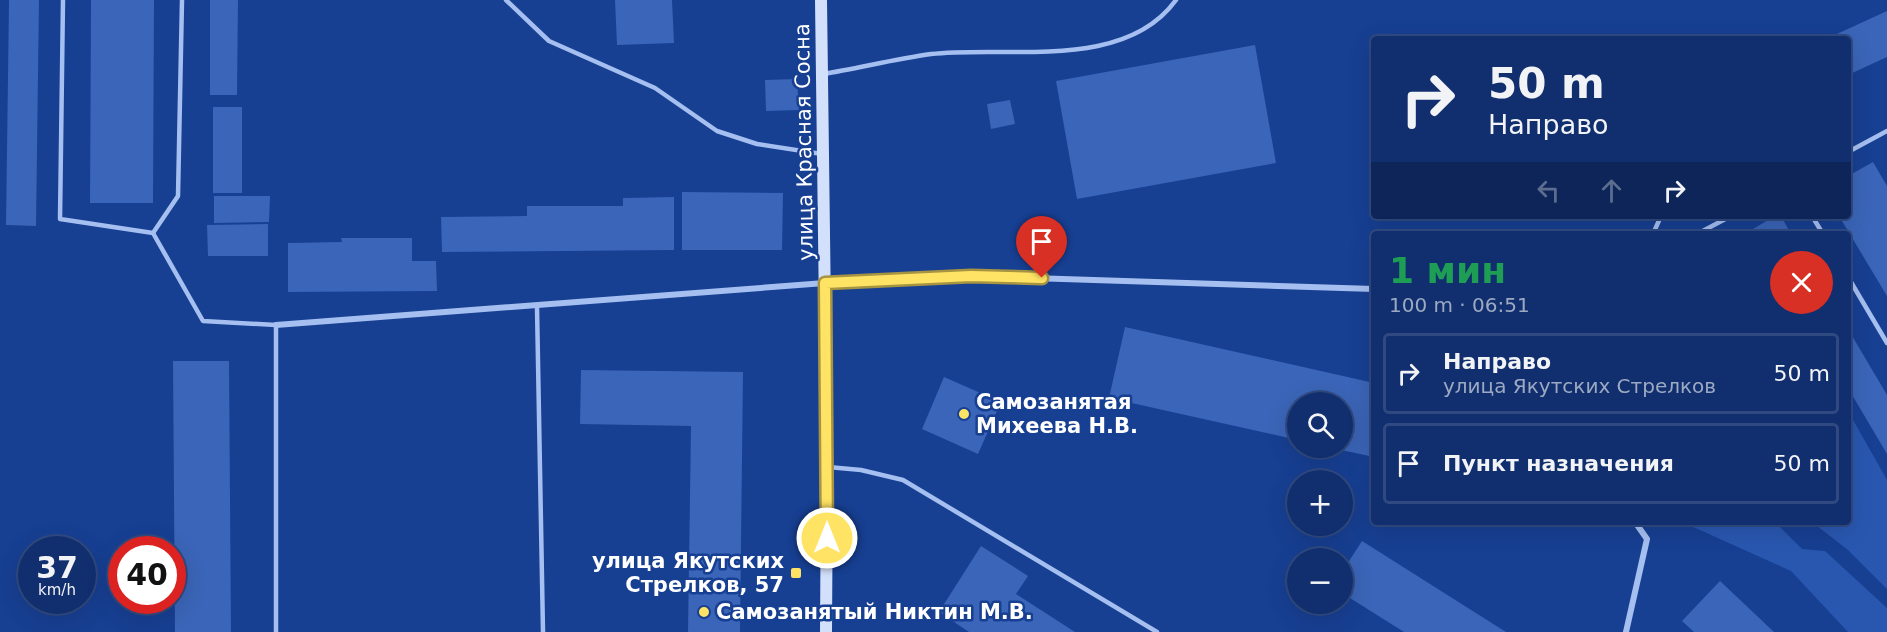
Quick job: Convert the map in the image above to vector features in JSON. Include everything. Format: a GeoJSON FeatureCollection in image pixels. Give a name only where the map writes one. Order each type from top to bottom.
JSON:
{"type":"FeatureCollection","features":[{"type":"Feature","properties":{"kind":"street","name":"улица Красная Сосна"},"geometry":{"type":"LineString","coordinates":[[821,0],[827,467],[826,632]]}},
{"type":"Feature","properties":{"kind":"street"},"geometry":{"type":"LineString","coordinates":[[276,325],[537,307],[825,283],[971,276],[1371,289]]}},
{"type":"Feature","properties":{"kind":"street"},"geometry":{"type":"LineString","coordinates":[[1626,632],[1647,539],[1637,525]]}},
{"type":"Feature","properties":{"kind":"lane"},"geometry":{"type":"LineString","coordinates":[[63,0],[60,219],[153,233]]}},
{"type":"Feature","properties":{"kind":"lane"},"geometry":{"type":"LineString","coordinates":[[153,233],[178,196],[182,0]]}},
{"type":"Feature","properties":{"kind":"lane"},"geometry":{"type":"LineString","coordinates":[[506,0],[549,41],[655,88],[717,131],[757,144],[822,154]]}},
{"type":"Feature","properties":{"kind":"lane"},"geometry":{"type":"LineString","coordinates":[[823,74],[932,54],[1060,52],[1131,37],[1166,14],[1176,0]]}},
{"type":"Feature","properties":{"kind":"lane"},"geometry":{"type":"LineString","coordinates":[[1851,150],[1887,132]]}},
{"type":"Feature","properties":{"kind":"lane"},"geometry":{"type":"LineString","coordinates":[[1703,231],[1725,219]]}},
{"type":"Feature","properties":{"kind":"lane"},"geometry":{"type":"LineString","coordinates":[[153,233],[203,321],[276,325],[276,632]]}},
{"type":"Feature","properties":{"kind":"lane"},"geometry":{"type":"LineString","coordinates":[[1851,282],[1887,344]]}},
{"type":"Feature","properties":{"kind":"lane"},"geometry":{"type":"LineString","coordinates":[[537,307],[543,632]]}},
{"type":"Feature","properties":{"kind":"lane"},"geometry":{"type":"LineString","coordinates":[[827,467],[861,470],[903,480],[1157,632]]}},
{"type":"Feature","properties":{"kind":"shaded area"},"geometry":{"type":"Polygon","coordinates":[[[1851,416],[1887,480],[1887,589],[1848,550],[1816,525],[1851,525],[1851,416]]]}},
{"type":"Feature","properties":{"kind":"shaded area"},"geometry":{"type":"Polygon","coordinates":[[[1689,525],[1778,525],[1802,549],[1825,551],[1887,608],[1887,632],[1848,632],[1791,571],[1689,525]]]}},
{"type":"Feature","properties":{"kind":"building"},"geometry":{"type":"Polygon","coordinates":[[[9,0],[39,0],[36,226],[6,225],[9,0]]]}},
{"type":"Feature","properties":{"kind":"building"},"geometry":{"type":"Polygon","coordinates":[[[91,0],[154,0],[153,203],[90,203],[91,0]]]}},
{"type":"Feature","properties":{"kind":"building"},"geometry":{"type":"Polygon","coordinates":[[[210,0],[238,0],[237,95],[210,95],[210,0]]]}},
{"type":"Feature","properties":{"kind":"building"},"geometry":{"type":"Polygon","coordinates":[[[615,0],[672,0],[674,43],[617,45],[615,0]]]}},
{"type":"Feature","properties":{"kind":"building"},"geometry":{"type":"Polygon","coordinates":[[[1887,11],[1887,57],[1851,74],[1851,36],[1833,36],[1887,11]]]}},
{"type":"Feature","properties":{"kind":"building"},"geometry":{"type":"Polygon","coordinates":[[[1255,45],[1276,163],[1077,199],[1056,81],[1255,45]]]}},
{"type":"Feature","properties":{"kind":"building"},"geometry":{"type":"Polygon","coordinates":[[[797,79],[799,110],[766,111],[765,80],[797,79]]]}},
{"type":"Feature","properties":{"kind":"building"},"geometry":{"type":"Polygon","coordinates":[[[1010,100],[1015,124],[991,129],[987,104],[1010,100]]]}},
{"type":"Feature","properties":{"kind":"building"},"geometry":{"type":"Polygon","coordinates":[[[213,107],[242,107],[242,193],[213,193],[213,107]]]}},
{"type":"Feature","properties":{"kind":"building"},"geometry":{"type":"Polygon","coordinates":[[[1873,162],[1887,186],[1887,296],[1851,236],[1851,231],[1848,231],[1841,219],[1851,219],[1851,174],[1873,162]]]}},
{"type":"Feature","properties":{"kind":"building"},"geometry":{"type":"Polygon","coordinates":[[[682,192],[783,193],[782,250],[682,250],[682,192]]]}},
{"type":"Feature","properties":{"kind":"building"},"geometry":{"type":"Polygon","coordinates":[[[214,196],[270,196],[269,222],[214,223],[214,196]]]}},
{"type":"Feature","properties":{"kind":"building"},"geometry":{"type":"Polygon","coordinates":[[[674,197],[674,250],[442,252],[441,217],[527,216],[527,206],[623,206],[623,198],[674,197]]]}},
{"type":"Feature","properties":{"kind":"building"},"geometry":{"type":"Polygon","coordinates":[[[1770,219],[1783,219],[1789,231],[1754,231],[1753,229],[1770,219]]]}},
{"type":"Feature","properties":{"kind":"building"},"geometry":{"type":"Polygon","coordinates":[[[268,224],[268,256],[208,256],[207,225],[268,224]]]}},
{"type":"Feature","properties":{"kind":"building"},"geometry":{"type":"Polygon","coordinates":[[[341,238],[412,238],[412,261],[436,261],[437,291],[288,292],[288,243],[342,242],[341,238]]]}},
{"type":"Feature","properties":{"kind":"building"},"geometry":{"type":"Polygon","coordinates":[[[1125,327],[1371,382],[1371,456],[1353,452],[1353,392],[1287,392],[1287,438],[1109,398],[1125,327]]]}},
{"type":"Feature","properties":{"kind":"building"},"geometry":{"type":"Polygon","coordinates":[[[1851,334],[1887,395],[1887,454],[1851,393],[1851,334]]]}},
{"type":"Feature","properties":{"kind":"building"},"geometry":{"type":"Polygon","coordinates":[[[173,361],[229,361],[231,632],[175,632],[175,614],[186,614],[186,536],[174,536],[173,361]]]}},
{"type":"Feature","properties":{"kind":"building"},"geometry":{"type":"Polygon","coordinates":[[[581,370],[743,372],[740,632],[688,632],[691,426],[580,424],[581,370]]]}},
{"type":"Feature","properties":{"kind":"building"},"geometry":{"type":"Polygon","coordinates":[[[944,377],[1001,402],[978,454],[922,429],[944,377]]]}},
{"type":"Feature","properties":{"kind":"building"},"geometry":{"type":"Polygon","coordinates":[[[1362,541],[1506,632],[1404,632],[1353,600],[1353,555],[1362,541]]]}},
{"type":"Feature","properties":{"kind":"building"},"geometry":{"type":"Polygon","coordinates":[[[981,546],[1028,576],[1016,594],[1075,632],[969,632],[939,612],[981,546]]]}},
{"type":"Feature","properties":{"kind":"building"},"geometry":{"type":"Polygon","coordinates":[[[1720,581],[1774,632],[1694,632],[1682,621],[1720,581]]]}},
{"type":"Feature","properties":{"kind":"place","name":"Самозанятая Михеева Н.В."},"geometry":{"type":"Point","coordinates":[964,414]}},
{"type":"Feature","properties":{"kind":"place","name":"улица Якутских Стрелков, 57"},"geometry":{"type":"Point","coordinates":[796,573]}},
{"type":"Feature","properties":{"kind":"place","name":"Самозанятый Никтин М.В."},"geometry":{"type":"Point","coordinates":[704,612]}},
{"type":"Feature","properties":{"kind":"route"},"geometry":{"type":"LineString","coordinates":[[827,538],[825,283],[971,276],[1042,278]]}}]}
